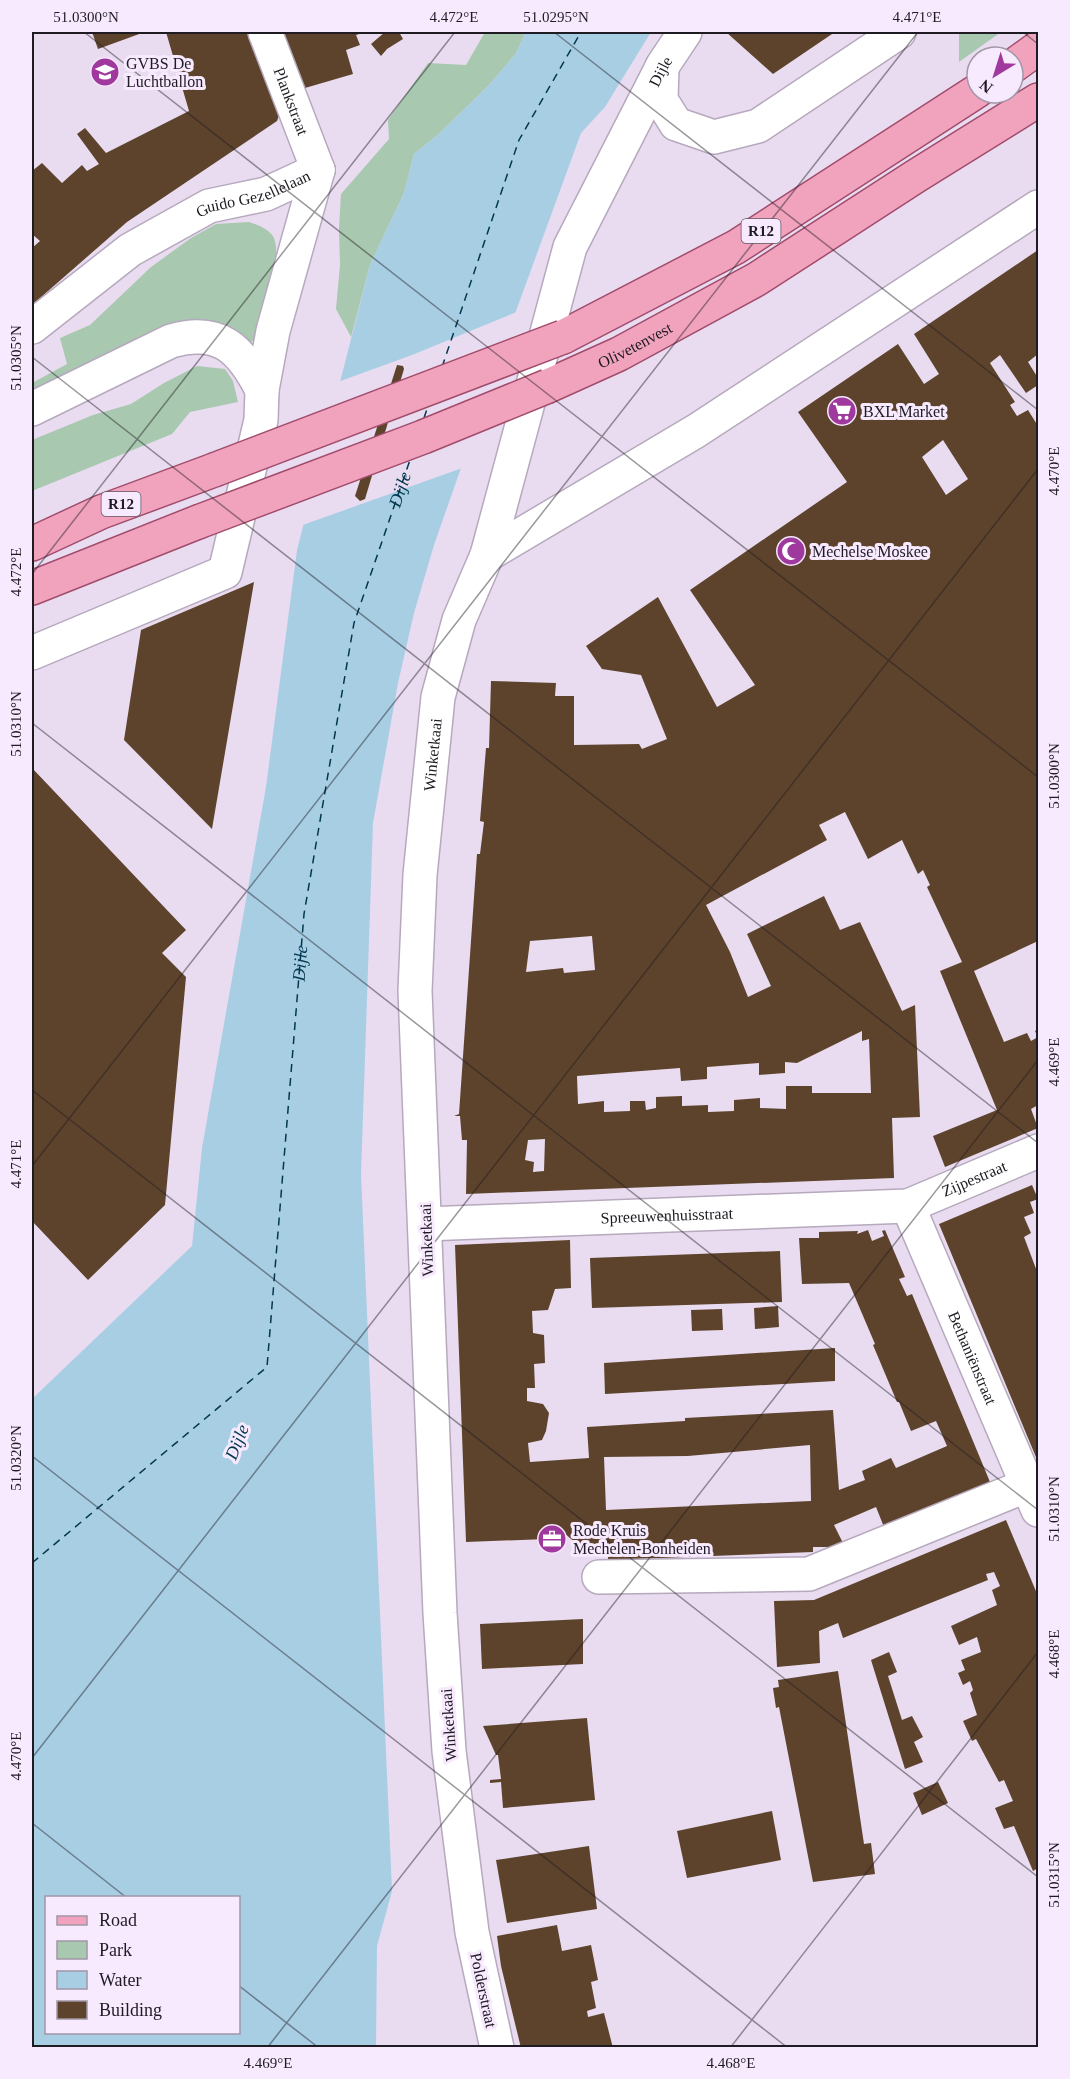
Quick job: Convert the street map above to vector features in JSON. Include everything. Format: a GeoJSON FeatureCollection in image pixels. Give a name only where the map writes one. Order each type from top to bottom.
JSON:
{"type":"FeatureCollection","features":[{"type":"Feature","properties":{"kind":"main road"},"geometry":{"type":"LineString","coordinates":[[1025,57],[1038,48]]}},
{"type":"Feature","properties":{"kind":"main road","name":"R12"},"geometry":{"type":"LineString","coordinates":[[32,544],[101,512],[563,337],[735,247],[965,99]]}},
{"type":"Feature","properties":{"kind":"main road","name":"Olivetenvest"},"geometry":{"type":"LineString","coordinates":[[32,588],[423,437],[619,354],[757,279],[1038,100]]}},
{"type":"Feature","properties":{"kind":"street","name":"Plankstraat"},"geometry":{"type":"LineString","coordinates":[[265,32],[318,170]]}},
{"type":"Feature","properties":{"kind":"street","name":"Dijle"},"geometry":{"type":"LineString","coordinates":[[487,555],[570,247],[663,65],[685,32]]}},
{"type":"Feature","properties":{"kind":"street"},"geometry":{"type":"LineString","coordinates":[[663,65],[661,100],[676,124],[714,137],[758,126],[899,32]]}},
{"type":"Feature","properties":{"kind":"street","name":"Guido Gezellelaan"},"geometry":{"type":"LineString","coordinates":[[32,327],[130,250],[209,206],[266,194],[318,170]]}},
{"type":"Feature","properties":{"kind":"street","name":"Guido Gezellelaan"},"geometry":{"type":"LineString","coordinates":[[32,653],[225,572],[261,420],[262,390],[273,331],[318,170]]}},
{"type":"Feature","properties":{"kind":"street"},"geometry":{"type":"LineString","coordinates":[[487,555],[696,431],[1038,207]]}},
{"type":"Feature","properties":{"kind":"street"},"geometry":{"type":"LineString","coordinates":[[32,409],[171,341],[189,336],[206,335],[234,350],[249,366],[262,390]]}},
{"type":"Feature","properties":{"kind":"street","name":"Winketkaai"},"geometry":{"type":"LineString","coordinates":[[472,1932],[449,1752],[440,1614],[415,991],[420,875],[438,697],[459,620],[487,555]]}},
{"type":"Feature","properties":{"kind":"street","name":"Zijpestraat"},"geometry":{"type":"LineString","coordinates":[[908,1206],[1038,1151]]}},
{"type":"Feature","properties":{"kind":"street","name":"Spreeuwenhuisstraat"},"geometry":{"type":"LineString","coordinates":[[425,1224],[908,1206]]}},
{"type":"Feature","properties":{"kind":"street","name":"Bethaniënstraat"},"geometry":{"type":"LineString","coordinates":[[908,1206],[1033,1497]]}},
{"type":"Feature","properties":{"kind":"street"},"geometry":{"type":"LineString","coordinates":[[599,1578],[809,1574],[1033,1497]]}},
{"type":"Feature","properties":{"kind":"street","name":"Polderstraat"},"geometry":{"type":"LineString","coordinates":[[472,1932],[496,2048]]}},
{"type":"Feature","properties":{"kind":"green space"},"geometry":{"type":"Polygon","coordinates":[[[485,32],[526,32],[515,55],[490,84],[440,133],[414,154],[404,193],[370,265],[351,337],[336,309],[340,265],[341,194],[389,139],[388,120],[428,63],[466,65],[485,32]]]}},
{"type":"Feature","properties":{"kind":"green space"},"geometry":{"type":"Polygon","coordinates":[[[959,32],[1001,32],[983,45],[965,45],[965,58],[959,62],[959,32]]]}},
{"type":"Feature","properties":{"kind":"green space"},"geometry":{"type":"Polygon","coordinates":[[[249,222],[268,231],[273,236],[276,245],[274,271],[258,339],[250,342],[226,326],[32,395],[32,383],[67,364],[60,338],[90,325],[151,267],[191,238],[216,224],[249,222]]]}},
{"type":"Feature","properties":{"kind":"green space"},"geometry":{"type":"Polygon","coordinates":[[[197,366],[225,369],[233,381],[238,402],[190,412],[172,434],[32,491],[32,440],[93,415],[131,404],[197,366]]]}},
{"type":"Feature","properties":{"kind":"water"},"geometry":{"type":"Polygon","coordinates":[[[526,32],[651,32],[605,107],[581,133],[516,311],[434,545],[414,613],[398,683],[373,823],[361,1174],[392,1891],[377,1946],[376,2047],[32,2048],[32,1399],[192,1246],[202,1148],[266,787],[297,550],[370,265],[404,193],[414,154],[440,133],[490,84],[515,55],[526,32]]]}},
{"type":"Feature","properties":{"kind":"pier"},"geometry":{"type":"Polygon","coordinates":[[[519,311],[465,467],[300,526],[335,383],[412,355],[519,311]]]}},
{"type":"Feature","properties":{"kind":"building"},"geometry":{"type":"Polygon","coordinates":[[[92,32],[142,32],[142,33],[98,49],[92,32]]]}},
{"type":"Feature","properties":{"kind":"building"},"geometry":{"type":"Polygon","coordinates":[[[166,32],[253,32],[281,110],[277,121],[127,222],[32,305],[32,248],[40,241],[32,234],[32,171],[42,163],[62,183],[82,165],[87,171],[99,164],[77,134],[85,128],[106,153],[189,111],[166,32]]]}},
{"type":"Feature","properties":{"kind":"building"},"geometry":{"type":"Polygon","coordinates":[[[282,32],[366,32],[356,35],[360,45],[346,50],[353,74],[305,88],[282,32]]]}},
{"type":"Feature","properties":{"kind":"building"},"geometry":{"type":"Polygon","coordinates":[[[385,32],[399,32],[403,39],[387,49],[381,56],[371,44],[385,32]]]}},
{"type":"Feature","properties":{"kind":"building"},"geometry":{"type":"Polygon","coordinates":[[[726,32],[835,32],[773,74],[726,32]]]}},
{"type":"Feature","properties":{"kind":"building"},"geometry":{"type":"Polygon","coordinates":[[[1038,250],[1038,354],[1028,362],[1038,378],[1038,385],[1026,393],[1000,355],[990,363],[1015,402],[1010,405],[1017,416],[1028,410],[1038,426],[1038,941],[974,971],[1004,1042],[1027,1033],[1031,1041],[1038,1037],[1038,1105],[1031,1109],[1038,1128],[945,1167],[933,1136],[997,1110],[940,971],[962,962],[927,887],[930,885],[923,870],[918,874],[902,840],[868,859],[845,812],[819,825],[827,840],[706,905],[730,952],[748,997],[771,986],[747,934],[824,896],[840,930],[860,922],[902,1011],[915,1005],[920,1117],[892,1118],[894,1178],[466,1194],[467,1140],[462,1140],[460,1116],[454,1116],[459,1114],[477,854],[480,854],[484,822],[480,821],[486,748],[489,748],[491,681],[556,683],[555,696],[574,696],[574,745],[639,744],[642,749],[667,739],[641,675],[602,669],[586,646],[658,597],[717,707],[755,685],[690,590],[847,482],[798,412],[898,344],[924,384],[939,374],[914,334],[1038,250]],[[943,440],[922,457],[946,495],[968,479],[943,440]],[[592,936],[530,941],[526,972],[563,968],[564,973],[595,970],[592,936]],[[862,1031],[797,1063],[785,1062],[785,1073],[759,1075],[759,1063],[707,1067],[707,1079],[681,1081],[680,1068],[577,1076],[578,1104],[604,1101],[604,1112],[630,1111],[630,1101],[645,1101],[646,1110],[656,1108],[656,1097],[682,1096],[682,1106],[708,1105],[708,1112],[734,1111],[734,1100],[760,1098],[760,1108],[786,1109],[786,1086],[812,1086],[812,1093],[871,1093],[869,1039],[862,1041],[862,1031]],[[545,1139],[528,1140],[525,1160],[534,1162],[533,1172],[544,1171],[545,1139]]]}},
{"type":"Feature","properties":{"kind":"building"},"geometry":{"type":"Polygon","coordinates":[[[397,365],[403,366],[404,369],[365,499],[360,501],[355,496],[397,365]]]}},
{"type":"Feature","properties":{"kind":"building"},"geometry":{"type":"Polygon","coordinates":[[[254,582],[212,829],[124,740],[141,630],[254,582]]]}},
{"type":"Feature","properties":{"kind":"building"},"geometry":{"type":"Polygon","coordinates":[[[32,768],[186,930],[162,953],[186,977],[165,1205],[88,1280],[32,1221],[32,768]]]}},
{"type":"Feature","properties":{"kind":"building"},"geometry":{"type":"Polygon","coordinates":[[[1032,1185],[1038,1199],[1030,1202],[1034,1213],[1024,1217],[1031,1233],[1024,1237],[1038,1274],[1038,1462],[939,1224],[1032,1185]]]}},
{"type":"Feature","properties":{"kind":"building"},"geometry":{"type":"Polygon","coordinates":[[[868,1230],[872,1241],[884,1236],[882,1231],[885,1230],[905,1277],[899,1279],[907,1296],[912,1294],[990,1482],[884,1527],[876,1507],[834,1525],[843,1543],[836,1547],[813,1547],[813,1552],[608,1560],[608,1553],[585,1551],[584,1545],[578,1545],[563,1532],[551,1545],[547,1539],[466,1542],[455,1245],[570,1240],[571,1288],[555,1289],[548,1310],[532,1311],[533,1333],[544,1335],[545,1363],[534,1364],[535,1388],[527,1388],[527,1401],[543,1404],[549,1413],[542,1440],[528,1443],[530,1462],[589,1458],[587,1427],[685,1421],[685,1418],[833,1410],[839,1490],[865,1480],[862,1471],[891,1458],[896,1468],[947,1446],[936,1421],[911,1431],[873,1345],[875,1344],[849,1283],[802,1284],[799,1238],[819,1238],[819,1232],[858,1231],[857,1234],[868,1230]],[[810,1445],[688,1456],[604,1457],[606,1510],[811,1501],[810,1445]]]}},
{"type":"Feature","properties":{"kind":"building"},"geometry":{"type":"Polygon","coordinates":[[[780,1251],[782,1302],[592,1308],[590,1258],[780,1251]]]}},
{"type":"Feature","properties":{"kind":"building"},"geometry":{"type":"Polygon","coordinates":[[[778,1306],[779,1327],[755,1329],[754,1308],[778,1306]]]}},
{"type":"Feature","properties":{"kind":"building"},"geometry":{"type":"Polygon","coordinates":[[[722,1309],[723,1330],[692,1331],[691,1310],[722,1309]]]}},
{"type":"Feature","properties":{"kind":"building"},"geometry":{"type":"Polygon","coordinates":[[[835,1348],[835,1381],[605,1394],[604,1363],[835,1348]]]}},
{"type":"Feature","properties":{"kind":"building"},"geometry":{"type":"Polygon","coordinates":[[[1006,1520],[1038,1596],[1038,1868],[1033,1871],[1014,1826],[1004,1829],[995,1808],[1013,1801],[1004,1780],[999,1782],[976,1739],[972,1741],[963,1721],[977,1715],[970,1693],[973,1690],[970,1681],[963,1685],[958,1673],[965,1670],[961,1660],[981,1652],[977,1637],[959,1645],[951,1626],[997,1605],[992,1590],[1000,1586],[994,1572],[986,1574],[988,1580],[843,1638],[838,1623],[819,1631],[820,1663],[777,1667],[774,1601],[814,1600],[1006,1520]]]}},
{"type":"Feature","properties":{"kind":"building"},"geometry":{"type":"Polygon","coordinates":[[[583,1619],[583,1664],[482,1669],[480,1624],[583,1619]]]}},
{"type":"Feature","properties":{"kind":"building"},"geometry":{"type":"Polygon","coordinates":[[[889,1652],[897,1672],[888,1676],[902,1720],[912,1716],[923,1737],[914,1742],[923,1762],[905,1769],[871,1660],[889,1652]]]}},
{"type":"Feature","properties":{"kind":"building"},"geometry":{"type":"Polygon","coordinates":[[[838,1671],[864,1844],[871,1843],[875,1874],[813,1882],[779,1707],[776,1708],[773,1688],[779,1687],[778,1680],[838,1671]]]}},
{"type":"Feature","properties":{"kind":"building"},"geometry":{"type":"Polygon","coordinates":[[[587,1718],[595,1800],[503,1808],[501,1782],[490,1783],[490,1780],[501,1779],[498,1755],[483,1726],[587,1718]]]}},
{"type":"Feature","properties":{"kind":"building"},"geometry":{"type":"Polygon","coordinates":[[[938,1782],[948,1803],[922,1815],[913,1793],[938,1782]]]}},
{"type":"Feature","properties":{"kind":"building"},"geometry":{"type":"Polygon","coordinates":[[[772,1811],[781,1860],[687,1878],[677,1831],[772,1811]]]}},
{"type":"Feature","properties":{"kind":"building"},"geometry":{"type":"Polygon","coordinates":[[[589,1846],[597,1909],[507,1923],[496,1860],[589,1846]]]}},
{"type":"Feature","properties":{"kind":"building"},"geometry":{"type":"Polygon","coordinates":[[[557,1925],[562,1951],[591,1945],[598,1980],[591,1982],[596,2008],[587,2011],[588,2017],[604,2013],[613,2048],[521,2048],[501,1966],[497,1936],[557,1925]]]}},
{"type":"Feature","properties":{"kind":"ferry route"},"geometry":{"type":"LineString","coordinates":[[442,367],[519,140],[581,32]]}},
{"type":"Feature","properties":{"kind":"ferry route"},"geometry":{"type":"LineString","coordinates":[[424,418],[428,406]]}},
{"type":"Feature","properties":{"kind":"ferry route"},"geometry":{"type":"LineString","coordinates":[[32,1563],[267,1367],[304,914],[354,623],[410,460]]}},
{"type":"Feature","properties":{"kind":"place","name":"GVBS De Luchtballon"},"geometry":{"type":"Point","coordinates":[105,72]}},
{"type":"Feature","properties":{"kind":"place","name":"BXL Market"},"geometry":{"type":"Point","coordinates":[842,411]}},
{"type":"Feature","properties":{"kind":"place","name":"Mechelse Moskee"},"geometry":{"type":"Point","coordinates":[791,551]}},
{"type":"Feature","properties":{"kind":"place","name":"Rode Kruis Mechelen-Bonheiden"},"geometry":{"type":"Point","coordinates":[552,1539]}}]}
